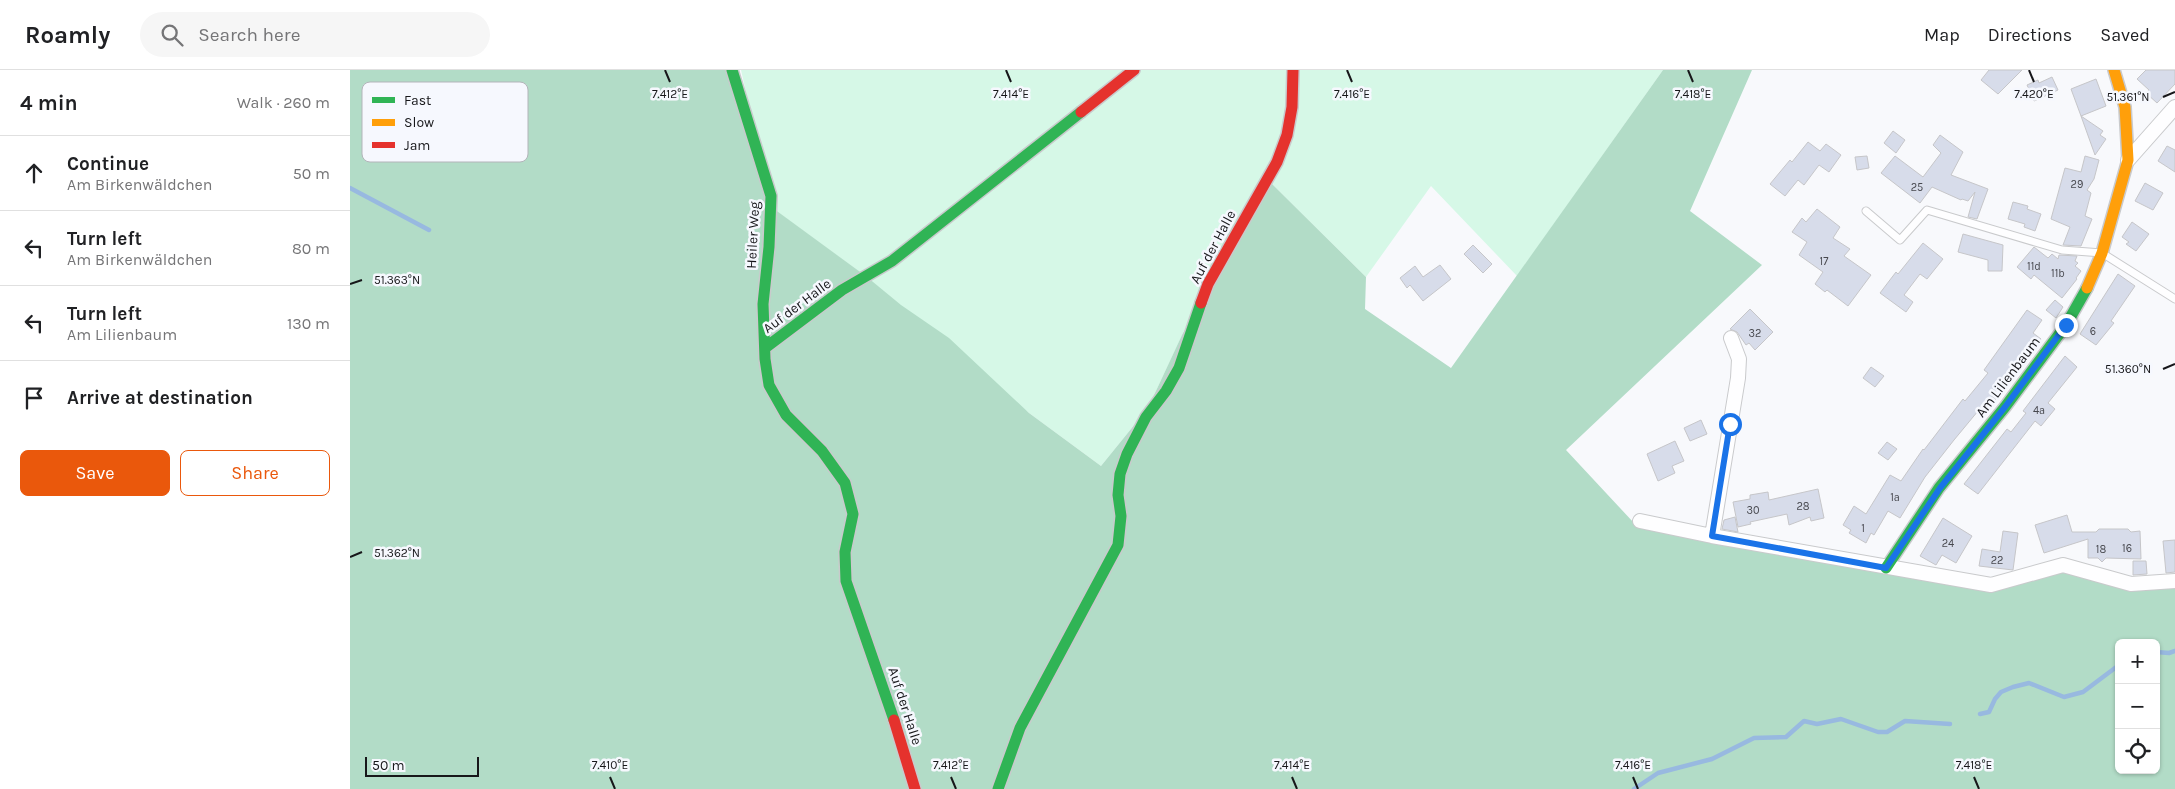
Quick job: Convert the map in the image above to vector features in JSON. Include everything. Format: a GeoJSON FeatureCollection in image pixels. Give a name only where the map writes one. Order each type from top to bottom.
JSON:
{"type":"FeatureCollection","features":[{"type":"Feature","properties":{"kind":"street","name":"Heiler Weg"},"geometry":{"type":"LineString","coordinates":[[732,70],[771,196],[769,247],[763,304],[765,348]]}},
{"type":"Feature","properties":{"kind":"street","name":"Auf der Halle"},"geometry":{"type":"LineString","coordinates":[[915,789],[892,714],[846,581],[846,552],[853,514],[845,483],[822,451],[786,416],[769,385],[765,348],[842,290],[892,262],[1134,70]]}},
{"type":"Feature","properties":{"kind":"street","name":"Auf der Halle"},"geometry":{"type":"LineString","coordinates":[[998,789],[1020,728],[1118,545],[1121,516],[1118,495],[1120,474],[1128,454],[1146,417],[1166,391],[1179,368],[1208,284],[1277,162],[1287,136],[1292,107],[1293,70]]}},
{"type":"Feature","properties":{"kind":"street","name":"Am Lilienbaum"},"geometry":{"type":"LineString","coordinates":[[1886,568],[1940,488],[2005,407],[2066,325],[2085,292],[2102,253],[2128,160],[2125,107],[2114,70]]}},
{"type":"Feature","properties":{"kind":"street"},"geometry":{"type":"LineString","coordinates":[[2128,160],[2175,107]]}},
{"type":"Feature","properties":{"kind":"street"},"geometry":{"type":"LineString","coordinates":[[1712,536],[1738,378],[1739,359],[1731,338]]}},
{"type":"Feature","properties":{"kind":"street"},"geometry":{"type":"LineString","coordinates":[[1640,521],[1886,568],[1991,585],[2063,564],[2131,584],[2175,581]]}},
{"type":"Feature","properties":{"kind":"lane"},"geometry":{"type":"LineString","coordinates":[[1866,211],[1900,240],[1927,210],[2062,250],[2102,253],[2175,299]]}},
{"type":"Feature","properties":{"kind":"green space"},"geometry":{"type":"Polygon","coordinates":[[[350,70],[730,70],[770,206],[867,277],[901,305],[949,338],[1029,413],[1101,466],[1148,408],[1182,335],[1269,181],[1366,277],[1365,309],[1451,368],[1663,70],[1752,70],[1690,211],[1762,265],[1566,450],[1634,523],[1992,590],[2063,571],[2175,588],[2175,789],[350,789],[350,70]]]}},
{"type":"Feature","properties":{"kind":"green space"},"geometry":{"type":"Polygon","coordinates":[[[741,70],[1125,70],[865,276],[772,208],[741,70]]]}},
{"type":"Feature","properties":{"kind":"green space"},"geometry":{"type":"Polygon","coordinates":[[[1140,70],[1291,70],[1284,135],[1220,254],[1148,408],[1101,466],[1029,413],[870,280],[1140,70]]]}},
{"type":"Feature","properties":{"kind":"green space"},"geometry":{"type":"Polygon","coordinates":[[[1296,70],[1663,70],[1517,276],[1431,186],[1366,277],[1269,181],[1296,70]]]}},
{"type":"Feature","properties":{"kind":"building"},"geometry":{"type":"Polygon","coordinates":[[[1989,70],[2022,70],[1998,94],[1981,80],[1989,70]]]}},
{"type":"Feature","properties":{"kind":"building"},"geometry":{"type":"Polygon","coordinates":[[[2146,70],[2175,70],[2175,84],[2157,103],[2146,93],[2149,90],[2137,79],[2146,70]]]}},
{"type":"Feature","properties":{"kind":"building"},"geometry":{"type":"Polygon","coordinates":[[[2052,77],[2058,90],[2034,101],[2027,85],[2038,80],[2039,83],[2052,77]]]}},
{"type":"Feature","properties":{"kind":"building"},"geometry":{"type":"Polygon","coordinates":[[[2096,79],[2106,106],[2081,116],[2071,89],[2096,79]]]}},
{"type":"Feature","properties":{"kind":"building"},"geometry":{"type":"Polygon","coordinates":[[[2081,116],[2103,131],[2100,135],[2106,139],[2095,155],[2081,116]]]}},
{"type":"Feature","properties":{"kind":"building"},"geometry":{"type":"Polygon","coordinates":[[[1893,131],[1905,140],[1896,153],[1884,143],[1893,131]]]}},
{"type":"Feature","properties":{"kind":"building"},"geometry":{"type":"Polygon","coordinates":[[[1940,135],[1963,152],[1951,175],[1988,189],[1977,219],[1968,217],[1975,192],[1968,201],[1961,200],[1932,187],[1920,203],[1881,173],[1895,156],[1923,177],[1941,153],[1933,145],[1940,135]]]}},
{"type":"Feature","properties":{"kind":"building"},"geometry":{"type":"Polygon","coordinates":[[[1808,142],[1820,151],[1826,144],[1841,155],[1829,172],[1819,165],[1804,185],[1798,180],[1785,196],[1770,184],[1790,160],[1792,162],[1808,142]]]}},
{"type":"Feature","properties":{"kind":"building"},"geometry":{"type":"Polygon","coordinates":[[[2167,146],[2175,150],[2175,172],[2158,161],[2167,146]]]}},
{"type":"Feature","properties":{"kind":"building"},"geometry":{"type":"Polygon","coordinates":[[[1867,156],[1869,168],[1857,170],[1855,157],[1867,156]]]}},
{"type":"Feature","properties":{"kind":"building"},"geometry":{"type":"Polygon","coordinates":[[[2085,156],[2099,160],[2094,179],[2087,190],[2091,193],[2085,216],[2092,219],[2081,246],[2063,245],[2070,227],[2051,219],[2065,168],[2081,172],[2085,156]]]}},
{"type":"Feature","properties":{"kind":"building"},"geometry":{"type":"Polygon","coordinates":[[[2145,183],[2163,193],[2153,210],[2135,201],[2145,183]]]}},
{"type":"Feature","properties":{"kind":"building"},"geometry":{"type":"Polygon","coordinates":[[[2013,202],[2028,206],[2027,209],[2041,214],[2035,231],[2024,227],[2025,224],[2008,219],[2013,202]]]}},
{"type":"Feature","properties":{"kind":"building"},"geometry":{"type":"Polygon","coordinates":[[[1817,209],[1840,227],[1833,238],[1850,249],[1844,256],[1871,275],[1848,306],[1827,290],[1825,292],[1815,284],[1823,272],[1799,255],[1807,242],[1792,232],[1802,218],[1806,222],[1817,209]]]}},
{"type":"Feature","properties":{"kind":"building"},"geometry":{"type":"Polygon","coordinates":[[[2132,222],[2149,234],[2136,251],[2126,244],[2129,242],[2122,237],[2132,222]]]}},
{"type":"Feature","properties":{"kind":"building"},"geometry":{"type":"Polygon","coordinates":[[[1963,234],[2003,245],[2002,271],[1988,271],[1988,260],[1958,252],[1963,234]]]}},
{"type":"Feature","properties":{"kind":"building"},"geometry":{"type":"Polygon","coordinates":[[[1923,243],[1943,259],[1927,279],[1920,274],[1904,295],[1913,302],[1906,312],[1880,293],[1896,272],[1898,274],[1923,243]]]}},
{"type":"Feature","properties":{"kind":"building"},"geometry":{"type":"Polygon","coordinates":[[[1473,245],[1492,264],[1483,273],[1464,254],[1473,245]]]}},
{"type":"Feature","properties":{"kind":"building"},"geometry":{"type":"Polygon","coordinates":[[[2034,247],[2048,258],[2052,254],[2058,259],[2059,255],[2077,256],[2075,261],[2078,263],[2075,266],[2081,271],[2062,298],[2034,275],[2031,279],[2017,267],[2034,247]]]}},
{"type":"Feature","properties":{"kind":"building"},"geometry":{"type":"Polygon","coordinates":[[[1440,265],[1451,279],[1423,301],[1410,285],[1407,288],[1400,278],[1415,266],[1423,277],[1440,265]]]}},
{"type":"Feature","properties":{"kind":"building"},"geometry":{"type":"Polygon","coordinates":[[[2118,274],[2135,286],[2111,321],[2114,323],[2096,345],[2080,334],[2118,274]]]}},
{"type":"Feature","properties":{"kind":"building"},"geometry":{"type":"Polygon","coordinates":[[[2055,300],[2063,307],[2056,318],[2046,310],[2055,300]]]}},
{"type":"Feature","properties":{"kind":"building"},"geometry":{"type":"Polygon","coordinates":[[[1750,309],[1773,332],[1755,350],[1749,343],[1746,345],[1737,332],[1730,329],[1750,309]]]}},
{"type":"Feature","properties":{"kind":"building"},"geometry":{"type":"Polygon","coordinates":[[[2027,310],[2042,320],[2033,333],[2041,339],[2030,353],[2026,350],[2006,375],[2008,377],[1992,396],[1996,399],[1987,409],[1983,405],[1954,440],[1925,477],[1900,518],[1888,511],[1874,535],[1871,533],[1866,543],[1849,533],[1851,530],[1843,525],[1854,506],[1866,514],[1890,475],[1901,481],[1923,449],[1963,399],[1965,401],[1988,373],[1984,370],[2027,310]]]}},
{"type":"Feature","properties":{"kind":"building"},"geometry":{"type":"Polygon","coordinates":[[[2065,356],[2077,367],[2048,403],[2055,409],[2041,426],[2035,421],[1978,494],[1964,484],[2007,429],[2011,432],[2026,413],[2023,411],[2065,356]]]}},
{"type":"Feature","properties":{"kind":"building"},"geometry":{"type":"Polygon","coordinates":[[[1871,367],[1884,376],[1875,387],[1863,378],[1871,367]]]}},
{"type":"Feature","properties":{"kind":"building"},"geometry":{"type":"Polygon","coordinates":[[[1701,420],[1707,434],[1690,441],[1684,428],[1701,420]]]}},
{"type":"Feature","properties":{"kind":"building"},"geometry":{"type":"Polygon","coordinates":[[[1675,441],[1684,461],[1672,466],[1675,473],[1658,481],[1647,454],[1675,441]]]}},
{"type":"Feature","properties":{"kind":"building"},"geometry":{"type":"Polygon","coordinates":[[[1887,442],[1897,449],[1888,460],[1878,453],[1887,442]]]}},
{"type":"Feature","properties":{"kind":"building"},"geometry":{"type":"Polygon","coordinates":[[[1818,489],[1824,518],[1811,521],[1810,517],[1789,525],[1787,514],[1750,522],[1751,524],[1738,527],[1733,502],[1750,499],[1750,495],[1768,492],[1769,500],[1818,489]]]}},
{"type":"Feature","properties":{"kind":"building"},"geometry":{"type":"Polygon","coordinates":[[[2067,515],[2072,532],[2096,532],[2099,529],[2140,531],[2141,559],[2106,558],[2102,562],[2098,558],[2088,558],[2088,539],[2044,553],[2035,525],[2067,515]]]}},
{"type":"Feature","properties":{"kind":"building"},"geometry":{"type":"Polygon","coordinates":[[[1735,517],[1738,532],[1722,529],[1724,520],[1735,517]]]}},
{"type":"Feature","properties":{"kind":"building"},"geometry":{"type":"Polygon","coordinates":[[[1943,518],[1972,536],[1956,563],[1942,555],[1936,565],[1920,556],[1943,518]]]}},
{"type":"Feature","properties":{"kind":"building"},"geometry":{"type":"Polygon","coordinates":[[[2003,531],[2018,533],[2013,570],[1979,566],[1982,549],[2000,552],[2003,531]]]}},
{"type":"Feature","properties":{"kind":"building"},"geometry":{"type":"Polygon","coordinates":[[[2175,540],[2175,572],[2166,573],[2163,541],[2175,540]]]}},
{"type":"Feature","properties":{"kind":"building"},"geometry":{"type":"Polygon","coordinates":[[[2133,561],[2146,561],[2147,574],[2133,575],[2133,561]]]}},
{"type":"Feature","properties":{"kind":"waterway"},"geometry":{"type":"LineString","coordinates":[[350,188],[429,230]]}},
{"type":"Feature","properties":{"kind":"waterway"},"geometry":{"type":"LineString","coordinates":[[2160,652],[2175,651]]}},
{"type":"Feature","properties":{"kind":"waterway"},"geometry":{"type":"LineString","coordinates":[[1980,714],[1989,712],[1995,699],[2001,692],[2013,687],[2029,683],[2064,697],[2083,692],[2115,668]]}},
{"type":"Feature","properties":{"kind":"waterway"},"geometry":{"type":"LineString","coordinates":[[1634,789],[1658,773],[1712,759],[1754,738],[1786,737],[1804,721],[1817,724],[1841,719],[1878,732],[1887,732],[1905,721],[1950,724]]}},
{"type":"Feature","properties":{"kind":"traffic: fast"},"geometry":{"type":"LineString","coordinates":[[732,70],[771,196],[769,247],[763,304],[765,359],[769,385],[786,415],[822,451],[845,483],[853,514],[845,552],[846,581],[894,720]]}},
{"type":"Feature","properties":{"kind":"traffic: fast"},"geometry":{"type":"LineString","coordinates":[[765,348],[842,290],[892,261],[1081,112]]}},
{"type":"Feature","properties":{"kind":"traffic: fast"},"geometry":{"type":"LineString","coordinates":[[1886,568],[1939,488],[2005,407],[2066,325],[2087,288]]}},
{"type":"Feature","properties":{"kind":"traffic: fast"},"geometry":{"type":"LineString","coordinates":[[998,789],[1020,728],[1118,545],[1121,516],[1118,495],[1120,474],[1127,454],[1146,417],[1166,391],[1179,368],[1201,303]]}},
{"type":"Feature","properties":{"kind":"traffic: slow"},"geometry":{"type":"LineString","coordinates":[[2087,288],[2102,253],[2128,160],[2125,107],[2114,70]]}},
{"type":"Feature","properties":{"kind":"traffic: jam"},"geometry":{"type":"LineString","coordinates":[[1081,112],[1134,70]]}},
{"type":"Feature","properties":{"kind":"traffic: jam"},"geometry":{"type":"LineString","coordinates":[[1201,303],[1208,284],[1277,162],[1287,135],[1292,107],[1293,70]]}},
{"type":"Feature","properties":{"kind":"traffic: jam"},"geometry":{"type":"LineString","coordinates":[[894,720],[915,789]]}},
{"type":"Feature","properties":{"kind":"route"},"geometry":{"type":"LineString","coordinates":[[1730,424],[1712,536],[1886,568],[1940,488],[2005,407],[2066,325]]}}]}
